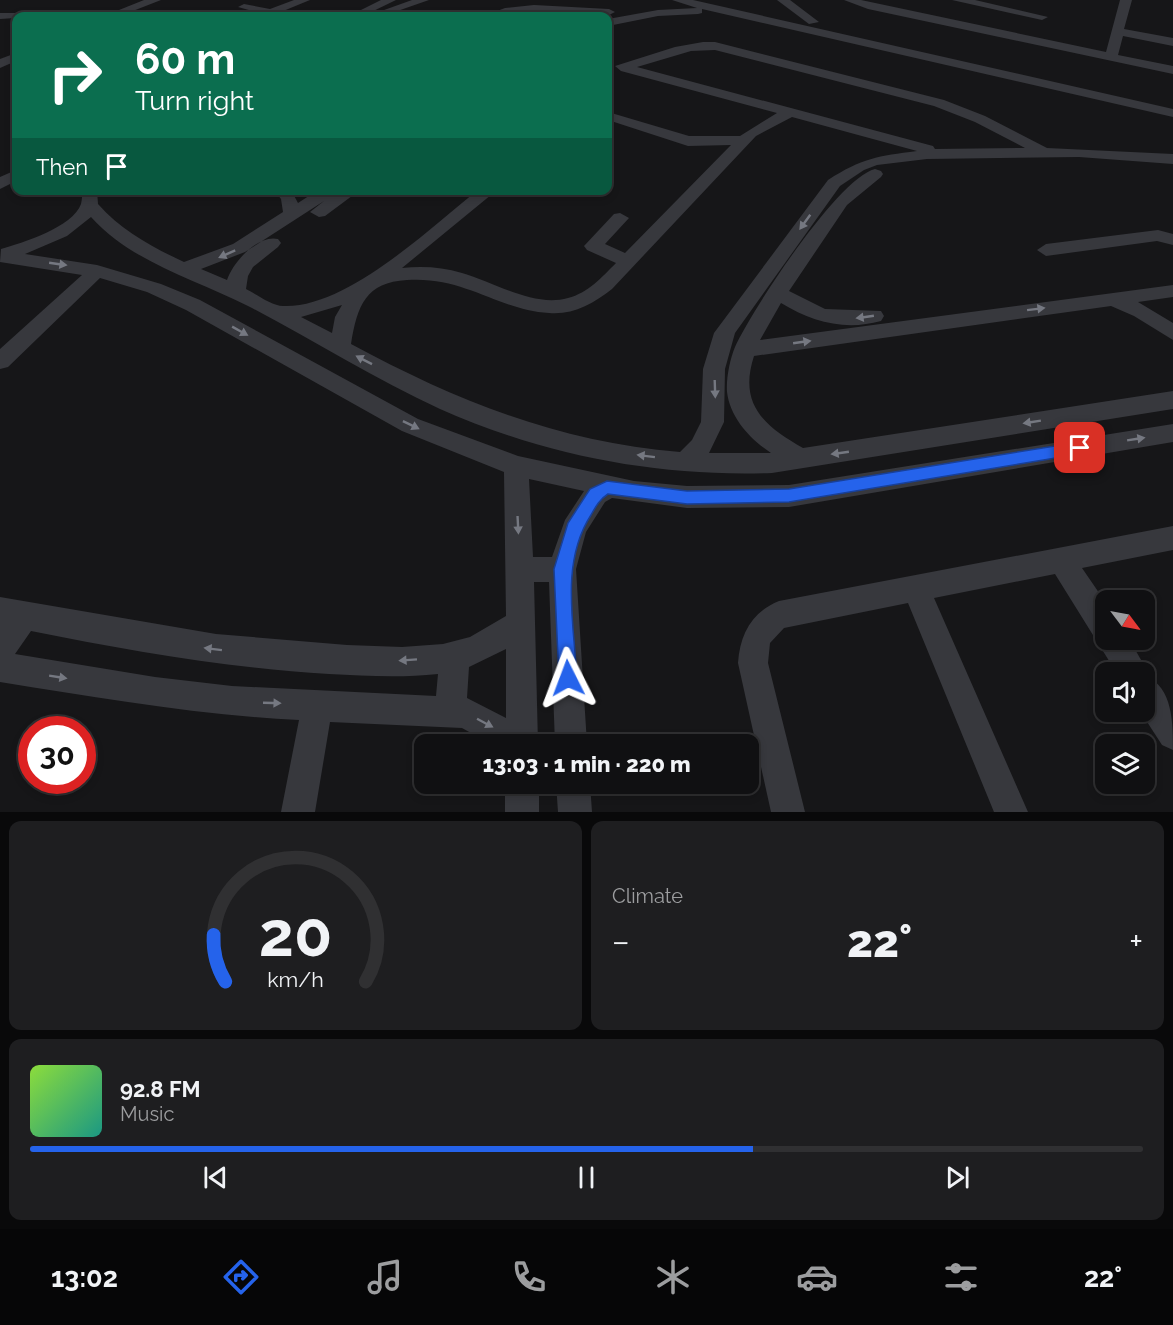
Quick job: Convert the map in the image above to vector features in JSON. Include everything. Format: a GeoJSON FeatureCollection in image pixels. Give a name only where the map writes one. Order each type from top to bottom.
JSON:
{"type":"FeatureCollection","features":[{"type":"Feature","properties":{"kind":"street"},"geometry":{"type":"LineString","coordinates":[[121,12],[155,0]]}},
{"type":"Feature","properties":{"kind":"street"},"geometry":{"type":"LineString","coordinates":[[137,12],[169,0]]}},
{"type":"Feature","properties":{"kind":"street"},"geometry":{"type":"LineString","coordinates":[[274,12],[304,0]]}},
{"type":"Feature","properties":{"kind":"street"},"geometry":{"type":"LineString","coordinates":[[372,12],[390,0]]}},
{"type":"Feature","properties":{"kind":"street"},"geometry":{"type":"LineString","coordinates":[[376,12],[408,0]]}},
{"type":"Feature","properties":{"kind":"street"},"geometry":{"type":"LineString","coordinates":[[379,12],[423,0]]}},
{"type":"Feature","properties":{"kind":"street"},"geometry":{"type":"LineString","coordinates":[[678,0],[1120,95],[1173,102]]}},
{"type":"Feature","properties":{"kind":"street"},"geometry":{"type":"LineString","coordinates":[[716,0],[755,5],[813,22],[1120,95],[1173,113]]}},
{"type":"Feature","properties":{"kind":"street"},"geometry":{"type":"LineString","coordinates":[[783,0],[813,22]]}},
{"type":"Feature","properties":{"kind":"street"},"geometry":{"type":"LineString","coordinates":[[850,0],[944,27],[1031,40],[1173,70]]}},
{"type":"Feature","properties":{"kind":"street"},"geometry":{"type":"LineString","coordinates":[[891,11],[901,0]]}},
{"type":"Feature","properties":{"kind":"street"},"geometry":{"type":"LineString","coordinates":[[958,0],[1044,12],[1031,40]]}},
{"type":"Feature","properties":{"kind":"street"},"geometry":{"type":"LineString","coordinates":[[1111,57],[1126,0]]}},
{"type":"Feature","properties":{"kind":"street"},"geometry":{"type":"LineString","coordinates":[[612,12],[621,4]]}},
{"type":"Feature","properties":{"kind":"street"},"geometry":{"type":"LineString","coordinates":[[612,15],[635,5]]}},
{"type":"Feature","properties":{"kind":"street"},"geometry":{"type":"LineString","coordinates":[[499,12],[522,6],[560,12]]}},
{"type":"Feature","properties":{"kind":"street"},"geometry":{"type":"LineString","coordinates":[[244,7],[266,12]]}},
{"type":"Feature","properties":{"kind":"street"},"geometry":{"type":"LineString","coordinates":[[612,18],[732,12]]}},
{"type":"Feature","properties":{"kind":"street"},"geometry":{"type":"LineString","coordinates":[[1118,31],[1173,42]]}},
{"type":"Feature","properties":{"kind":"street"},"geometry":{"type":"LineString","coordinates":[[614,65],[663,56],[694,45],[721,47],[927,99],[989,123],[1044,152]]}},
{"type":"Feature","properties":{"kind":"street"},"geometry":{"type":"LineString","coordinates":[[663,56],[660,67],[665,78]]}},
{"type":"Feature","properties":{"kind":"street"},"geometry":{"type":"LineString","coordinates":[[614,65],[945,153]]}},
{"type":"Feature","properties":{"kind":"street"},"geometry":{"type":"LineString","coordinates":[[734,97],[750,114],[748,136]]}},
{"type":"Feature","properties":{"kind":"street"},"geometry":{"type":"LineString","coordinates":[[381,275],[454,276],[529,304],[556,308],[589,298],[628,261],[748,136],[790,112]]}},
{"type":"Feature","properties":{"kind":"street"},"geometry":{"type":"LineString","coordinates":[[612,117],[688,141],[748,136]]}},
{"type":"Feature","properties":{"kind":"street"},"geometry":{"type":"LineString","coordinates":[[801,459],[766,439],[746,412],[737,385],[737,372],[757,322],[778,293],[832,198],[845,174],[854,149],[842,132],[823,121]]}},
{"type":"Feature","properties":{"kind":"street"},"geometry":{"type":"LineString","coordinates":[[989,123],[1002,136],[1003,142],[996,153]]}},
{"type":"Feature","properties":{"kind":"street"},"geometry":{"type":"LineString","coordinates":[[688,141],[717,168]]}},
{"type":"Feature","properties":{"kind":"street"},"geometry":{"type":"LineString","coordinates":[[845,174],[874,161],[945,153],[1044,152],[1173,167]]}},
{"type":"Feature","properties":{"kind":"street"},"geometry":{"type":"LineString","coordinates":[[687,461],[699,450],[712,428],[716,408],[715,363],[726,331],[832,198],[876,174],[913,164],[1084,156],[1173,159]]}},
{"type":"Feature","properties":{"kind":"street"},"geometry":{"type":"LineString","coordinates":[[0,256],[22,250],[56,235],[81,217],[91,195]]}},
{"type":"Feature","properties":{"kind":"street"},"geometry":{"type":"LineString","coordinates":[[91,195],[100,220],[121,237],[157,258],[186,268],[236,292],[450,403],[519,429],[589,447],[687,461],[744,465],[922,441],[1173,400]]}},
{"type":"Feature","properties":{"kind":"street"},"geometry":{"type":"LineString","coordinates":[[286,195],[292,214]]}},
{"type":"Feature","properties":{"kind":"street"},"geometry":{"type":"LineString","coordinates":[[186,268],[239,248],[322,195]]}},
{"type":"Feature","properties":{"kind":"street"},"geometry":{"type":"LineString","coordinates":[[236,292],[235,280],[248,261],[345,195]]}},
{"type":"Feature","properties":{"kind":"street"},"geometry":{"type":"LineString","coordinates":[[279,314],[323,306],[363,289],[483,195]]}},
{"type":"Feature","properties":{"kind":"street"},"geometry":{"type":"LineString","coordinates":[[620,218],[593,246],[628,261]]}},
{"type":"Feature","properties":{"kind":"street"},"geometry":{"type":"LineString","coordinates":[[1046,250],[1158,235],[1173,240]]}},
{"type":"Feature","properties":{"kind":"street"},"geometry":{"type":"LineString","coordinates":[[428,239],[437,258],[454,276]]}},
{"type":"Feature","properties":{"kind":"street"},"geometry":{"type":"LineString","coordinates":[[0,256],[98,271],[143,284],[193,305],[410,425],[516,466],[607,488],[687,497],[789,496],[1173,434]]}},
{"type":"Feature","properties":{"kind":"street"},"geometry":{"type":"LineString","coordinates":[[0,361],[98,271]]}},
{"type":"Feature","properties":{"kind":"street"},"geometry":{"type":"LineString","coordinates":[[340,347],[345,317],[363,289]]}},
{"type":"Feature","properties":{"kind":"street"},"geometry":{"type":"LineString","coordinates":[[778,293],[813,314],[834,320],[1173,291]]}},
{"type":"Feature","properties":{"kind":"street"},"geometry":{"type":"LineString","coordinates":[[744,350],[1005,306],[1113,299],[1173,291]]}},
{"type":"Feature","properties":{"kind":"street"},"geometry":{"type":"LineString","coordinates":[[1113,299],[1141,311],[1171,329]]}},
{"type":"Feature","properties":{"kind":"street"},"geometry":{"type":"LineString","coordinates":[[922,441],[940,470]]}},
{"type":"Feature","properties":{"kind":"street"},"geometry":{"type":"LineString","coordinates":[[516,466],[522,734]]}},
{"type":"Feature","properties":{"kind":"street"},"geometry":{"type":"LineString","coordinates":[[571,734],[562,569],[574,528],[596,494],[607,488]]}},
{"type":"Feature","properties":{"kind":"street"},"geometry":{"type":"LineString","coordinates":[[788,812],[753,663],[755,638],[769,621],[779,615],[1173,538]]}},
{"type":"Feature","properties":{"kind":"street"},"geometry":{"type":"LineString","coordinates":[[1061,560],[1095,612]]}},
{"type":"Feature","properties":{"kind":"street"},"geometry":{"type":"LineString","coordinates":[[520,570],[562,569]]}},
{"type":"Feature","properties":{"kind":"street"},"geometry":{"type":"LineString","coordinates":[[916,589],[1011,812]]}},
{"type":"Feature","properties":{"kind":"street"},"geometry":{"type":"LineString","coordinates":[[0,650],[12,613],[185,645],[260,655],[388,661],[455,656],[484,645],[521,623]]}},
{"type":"Feature","properties":{"kind":"street"},"geometry":{"type":"LineString","coordinates":[[450,711],[455,656]]}},
{"type":"Feature","properties":{"kind":"street"},"geometry":{"type":"LineString","coordinates":[[0,667],[166,694],[232,702],[465,713],[500,734]]}},
{"type":"Feature","properties":{"kind":"street"},"geometry":{"type":"LineString","coordinates":[[298,812],[317,705]]}},
{"type":"Feature","properties":{"kind":"street"},"geometry":{"type":"LineString","coordinates":[[1155,707],[1173,734]]}},
{"type":"Feature","properties":{"kind":"street"},"geometry":{"type":"LineString","coordinates":[[522,794],[522,812]]}},
{"type":"Feature","properties":{"kind":"street"},"geometry":{"type":"LineString","coordinates":[[574,794],[575,812]]}},
{"type":"Feature","properties":{"kind":"route"},"geometry":{"type":"LineString","coordinates":[[568,678],[562,569],[574,528],[596,494],[607,488],[687,497],[789,496],[1080,448]]}}]}
